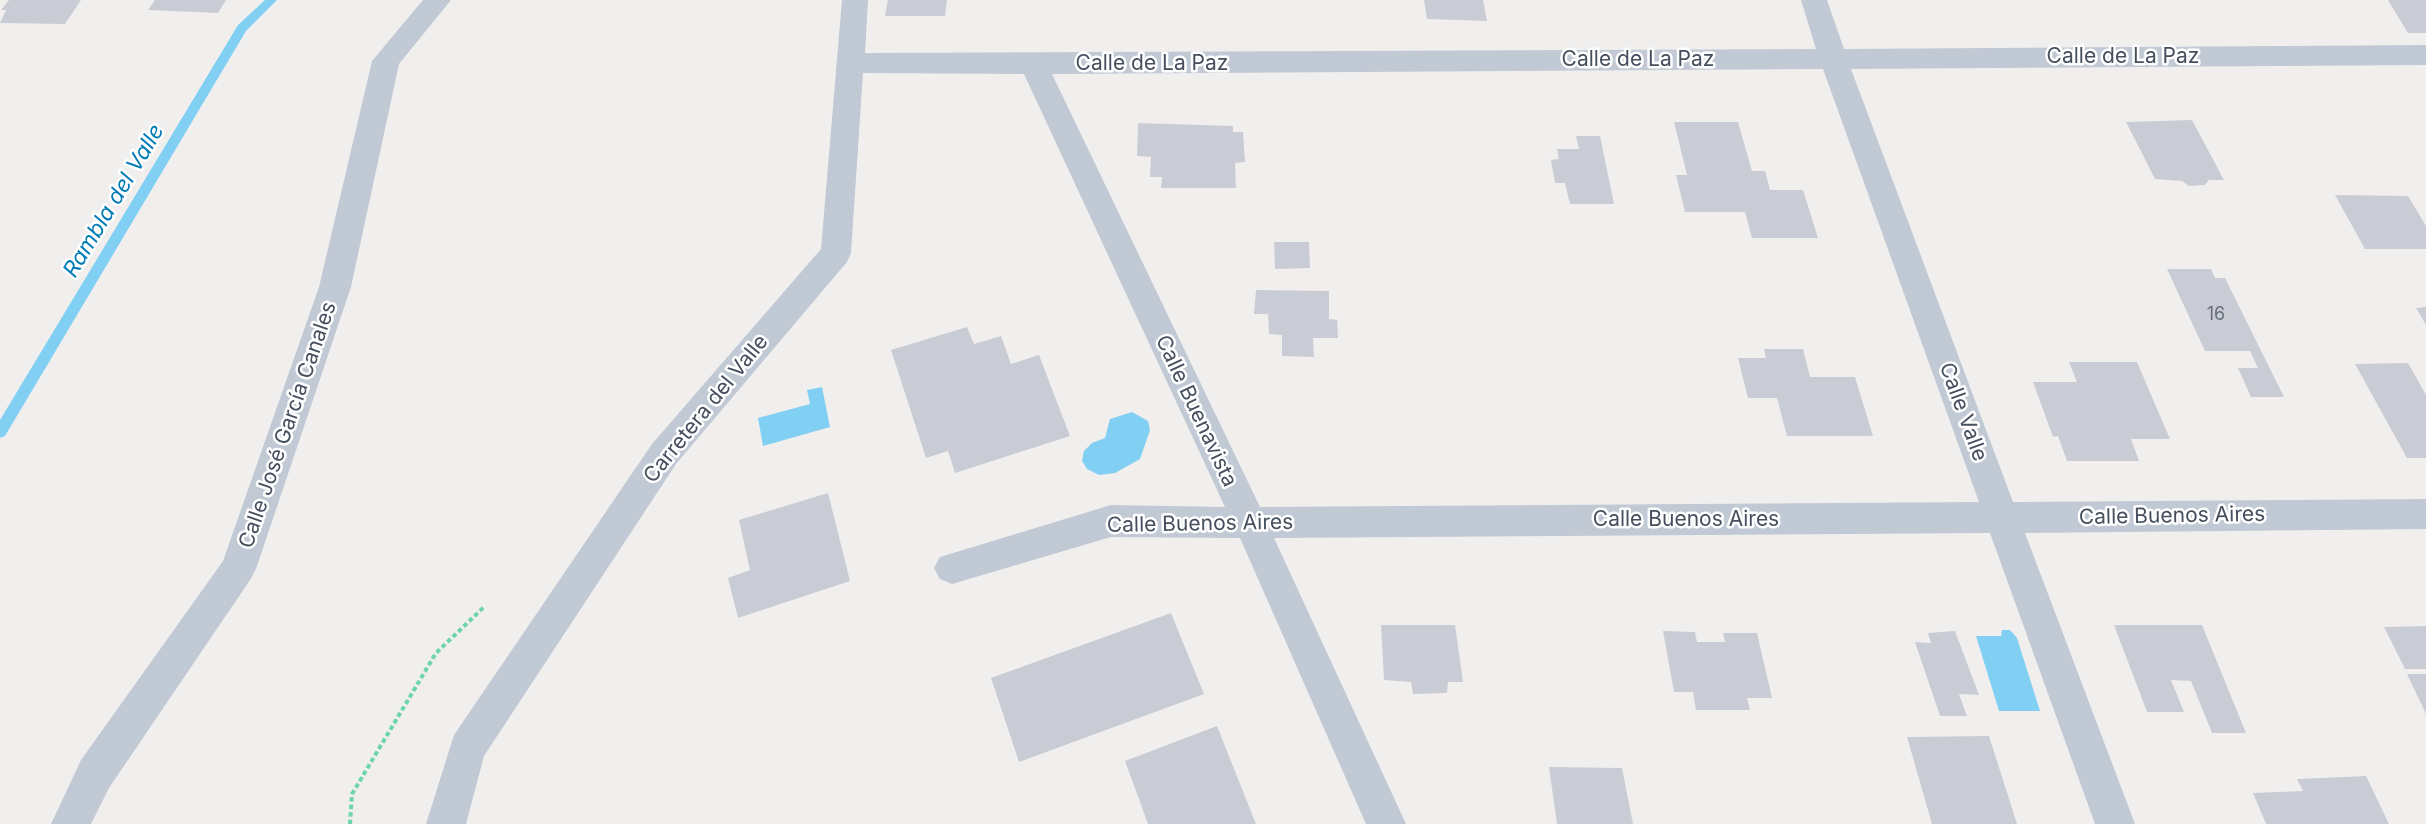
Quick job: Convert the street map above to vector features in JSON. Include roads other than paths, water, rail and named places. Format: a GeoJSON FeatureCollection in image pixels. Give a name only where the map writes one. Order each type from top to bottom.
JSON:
{"type":"FeatureCollection","features":[{"type":"Feature","properties":{"kind":"street","name":"Calle José García Canales"},"geometry":{"type":"LineString","coordinates":[[71,824],[95,774],[238,569],[335,287],[386,61],[438,0]]}},
{"type":"Feature","properties":{"kind":"street","name":"Carretera del Valle"},"geometry":{"type":"LineString","coordinates":[[446,824],[467,748],[664,454],[836,253],[855,0]]}},
{"type":"Feature","properties":{"kind":"street","name":"Calle Valle"},"geometry":{"type":"LineString","coordinates":[[1814,0],[1833,59],[2115,824]]}},
{"type":"Feature","properties":{"kind":"street","name":"Calle de La Paz"},"geometry":{"type":"LineString","coordinates":[[849,63],[1033,64],[2426,55]]}},
{"type":"Feature","properties":{"kind":"street","name":"Calle Buenavista"},"geometry":{"type":"LineString","coordinates":[[1033,64],[1250,524],[1386,824]]}},
{"type":"Feature","properties":{"kind":"street","name":"Calle Buenos Aires"},"geometry":{"type":"LineString","coordinates":[[952,568],[1111,521],[1250,524],[2426,514]]}},
{"type":"Feature","properties":{"kind":"water"},"geometry":{"type":"Polygon","coordinates":[[[822,387],[830,427],[763,446],[758,418],[810,404],[807,390],[822,387]]]}},
{"type":"Feature","properties":{"kind":"water"},"geometry":{"type":"Polygon","coordinates":[[[1132,412],[1148,421],[1150,430],[1140,459],[1115,473],[1099,475],[1087,469],[1082,461],[1084,451],[1092,443],[1105,438],[1110,419],[1132,412]]]}},
{"type":"Feature","properties":{"kind":"water"},"geometry":{"type":"Polygon","coordinates":[[[2002,630],[2010,630],[2017,638],[2040,711],[1999,711],[1976,636],[2001,636],[2002,630]]]}},
{"type":"Feature","properties":{"kind":"waterway","name":"Rambla del Valle"},"geometry":{"type":"LineString","coordinates":[[0,432],[242,28],[272,0]]}}]}
